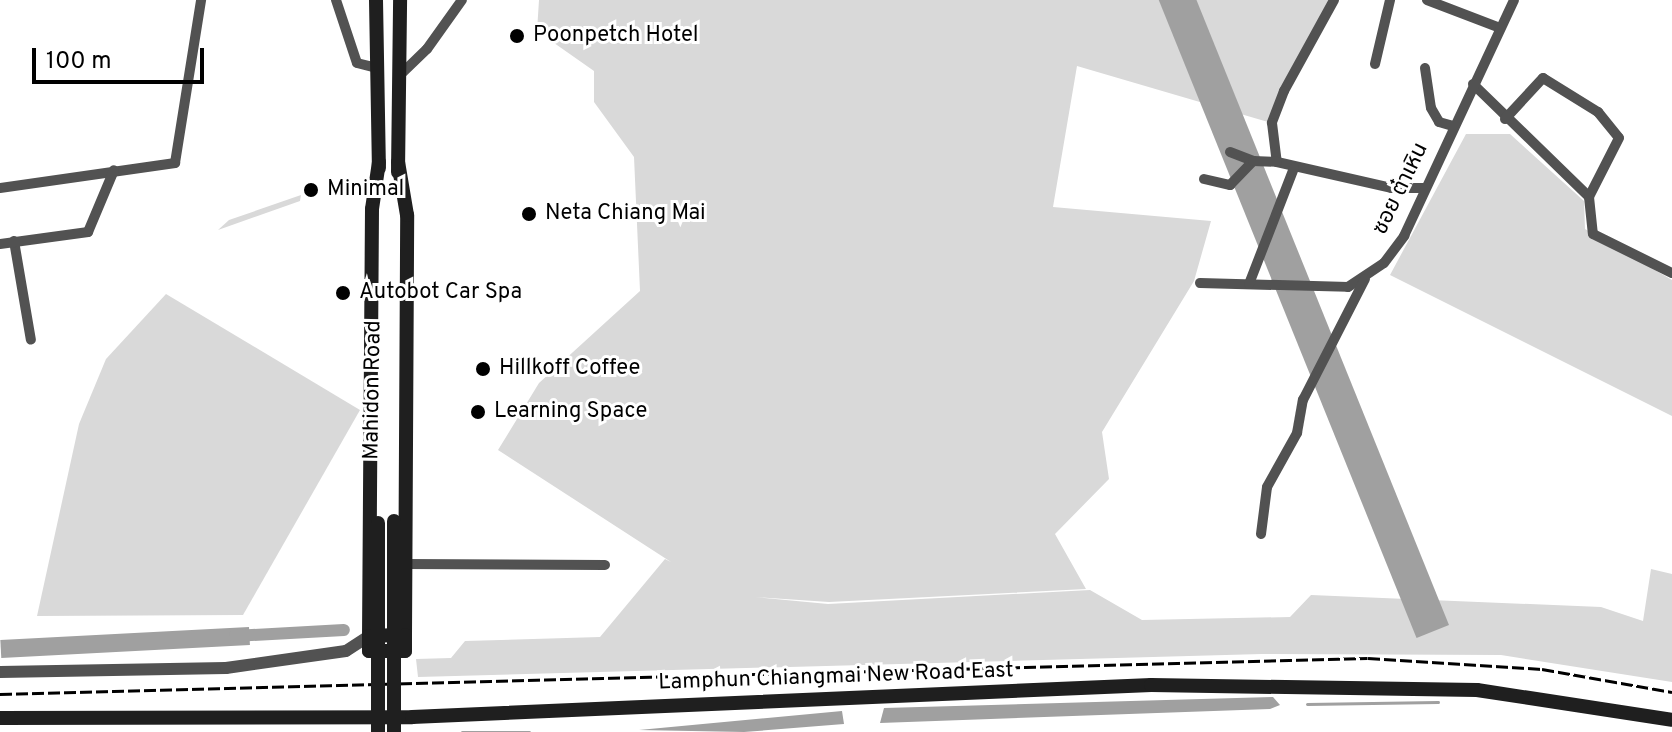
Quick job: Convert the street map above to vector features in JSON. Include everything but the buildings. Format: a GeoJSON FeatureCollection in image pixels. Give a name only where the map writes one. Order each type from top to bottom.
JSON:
{"type":"FeatureCollection","features":[{"type":"Feature","properties":{"kind":"main road","name":"Mahidon Road"},"geometry":{"type":"LineString","coordinates":[[376,0],[379,162],[378,732]]}},
{"type":"Feature","properties":{"kind":"main road","name":"Mahidon Road"},"geometry":{"type":"LineString","coordinates":[[394,732],[400,0]]}},
{"type":"Feature","properties":{"kind":"main road"},"geometry":{"type":"LineString","coordinates":[[379,162],[372,209],[369,643],[405,635],[407,215],[398,162]]}},
{"type":"Feature","properties":{"kind":"main road","name":"Lamphun Chiangmai New Road East"},"geometry":{"type":"LineString","coordinates":[[0,718],[412,724],[1151,685],[1477,690],[1672,720]]}},
{"type":"Feature","properties":{"kind":"street"},"geometry":{"type":"LineString","coordinates":[[0,188],[175,163],[201,0]]}},
{"type":"Feature","properties":{"kind":"street"},"geometry":{"type":"LineString","coordinates":[[336,0],[357,63],[377,68]]}},
{"type":"Feature","properties":{"kind":"street"},"geometry":{"type":"LineString","coordinates":[[398,77],[427,49],[462,0]]}},
{"type":"Feature","properties":{"kind":"street"},"geometry":{"type":"LineString","coordinates":[[1277,162],[1272,123],[1334,0]]}},
{"type":"Feature","properties":{"kind":"street"},"geometry":{"type":"LineString","coordinates":[[1375,64],[1390,0]]}},
{"type":"Feature","properties":{"kind":"street"},"geometry":{"type":"LineString","coordinates":[[1427,0],[1500,28]]}},
{"type":"Feature","properties":{"kind":"street","name":"ซอย ต๋าเหิน"},"geometry":{"type":"LineString","coordinates":[[1261,534],[1267,487],[1297,433],[1303,400],[1366,278],[1404,236],[1514,0]]}},
{"type":"Feature","properties":{"kind":"street"},"geometry":{"type":"LineString","coordinates":[[1425,68],[1431,108],[1439,122],[1453,126]]}},
{"type":"Feature","properties":{"kind":"street"},"geometry":{"type":"LineString","coordinates":[[1505,119],[1543,78],[1598,112],[1619,138],[1589,197],[1593,234],[1672,273]]}},
{"type":"Feature","properties":{"kind":"street"},"geometry":{"type":"LineString","coordinates":[[1473,84],[1505,119],[1589,197]]}},
{"type":"Feature","properties":{"kind":"street"},"geometry":{"type":"LineString","coordinates":[[1230,152],[1253,161],[1277,162],[1391,188],[1424,188]]}},
{"type":"Feature","properties":{"kind":"street"},"geometry":{"type":"LineString","coordinates":[[1204,179],[1230,185],[1253,161]]}},
{"type":"Feature","properties":{"kind":"street"},"geometry":{"type":"LineString","coordinates":[[1249,284],[1294,168]]}},
{"type":"Feature","properties":{"kind":"street"},"geometry":{"type":"LineString","coordinates":[[0,244],[88,232],[114,170]]}},
{"type":"Feature","properties":{"kind":"street"},"geometry":{"type":"LineString","coordinates":[[14,241],[31,340]]}},
{"type":"Feature","properties":{"kind":"street"},"geometry":{"type":"LineString","coordinates":[[1200,283],[1348,287],[1366,278]]}},
{"type":"Feature","properties":{"kind":"street"},"geometry":{"type":"LineString","coordinates":[[404,564],[605,565]]}},
{"type":"Feature","properties":{"kind":"street"},"geometry":{"type":"LineString","coordinates":[[0,672],[226,668],[346,651],[369,643]]}},
{"type":"Feature","properties":{"kind":"shaded area"},"geometry":{"type":"Polygon","coordinates":[[[539,0],[1329,0],[1268,122],[1077,66],[1053,207],[1211,221],[1194,281],[1102,432],[1109,479],[1055,534],[1086,589],[829,602],[755,597],[828,604],[1090,590],[1142,620],[1290,617],[1311,595],[1601,607],[1643,621],[1651,569],[1672,574],[1672,682],[1501,655],[1262,654],[418,677],[416,659],[451,658],[465,641],[600,637],[665,559],[671,562],[498,450],[539,383],[640,291],[634,157],[594,102],[594,71],[537,31],[539,0]]]}},
{"type":"Feature","properties":{"kind":"shaded area"},"geometry":{"type":"Polygon","coordinates":[[[1159,0],[1196,0],[1449,625],[1417,638],[1159,0]]]}},
{"type":"Feature","properties":{"kind":"shaded area"},"geometry":{"type":"Polygon","coordinates":[[[1466,134],[1510,134],[1584,201],[1585,229],[1672,280],[1672,416],[1390,275],[1466,134]]]}},
{"type":"Feature","properties":{"kind":"shaded area"},"geometry":{"type":"Polygon","coordinates":[[[301,195],[300,201],[218,230],[229,220],[301,195]]]}},
{"type":"Feature","properties":{"kind":"shaded area"},"geometry":{"type":"Polygon","coordinates":[[[166,294],[360,410],[243,615],[37,616],[79,424],[106,359],[166,294]]]}},
{"type":"Feature","properties":{"kind":"shaded area"},"geometry":{"type":"Polygon","coordinates":[[[249,627],[250,645],[1,658],[0,640],[249,627]]]}},
{"type":"Feature","properties":{"kind":"shaded area"},"geometry":{"type":"Polygon","coordinates":[[[1273,697],[1280,705],[1270,709],[880,723],[884,708],[1273,697]]]}},
{"type":"Feature","properties":{"kind":"shaded area"},"geometry":{"type":"Polygon","coordinates":[[[842,711],[844,724],[744,732],[639,730],[842,711]]]}},
{"type":"Feature","properties":{"kind":"waterway"},"geometry":{"type":"LineString","coordinates":[[235,636],[344,630]]}},
{"type":"Feature","properties":{"kind":"waterway"},"geometry":{"type":"LineString","coordinates":[[1307,704],[1438,702]]}},
{"type":"Feature","properties":{"kind":"waterway"},"geometry":{"type":"LineString","coordinates":[[462,732],[529,732]]}},
{"type":"Feature","properties":{"kind":"railway"},"geometry":{"type":"LineString","coordinates":[[0,694],[1368,658],[1542,669],[1672,692]]}},
{"type":"Feature","properties":{"kind":"place","name":"Poonpetch Hotel"},"geometry":{"type":"Point","coordinates":[517,36]}},
{"type":"Feature","properties":{"kind":"place","name":"Minimal"},"geometry":{"type":"Point","coordinates":[311,190]}},
{"type":"Feature","properties":{"kind":"place","name":"Neta Chiang Mai"},"geometry":{"type":"Point","coordinates":[529,214]}},
{"type":"Feature","properties":{"kind":"place","name":"Autobot Car Spa"},"geometry":{"type":"Point","coordinates":[343,293]}},
{"type":"Feature","properties":{"kind":"place","name":"Hillkoff Coffee"},"geometry":{"type":"Point","coordinates":[483,369]}},
{"type":"Feature","properties":{"kind":"place","name":"Learning Space"},"geometry":{"type":"Point","coordinates":[478,412]}}]}
